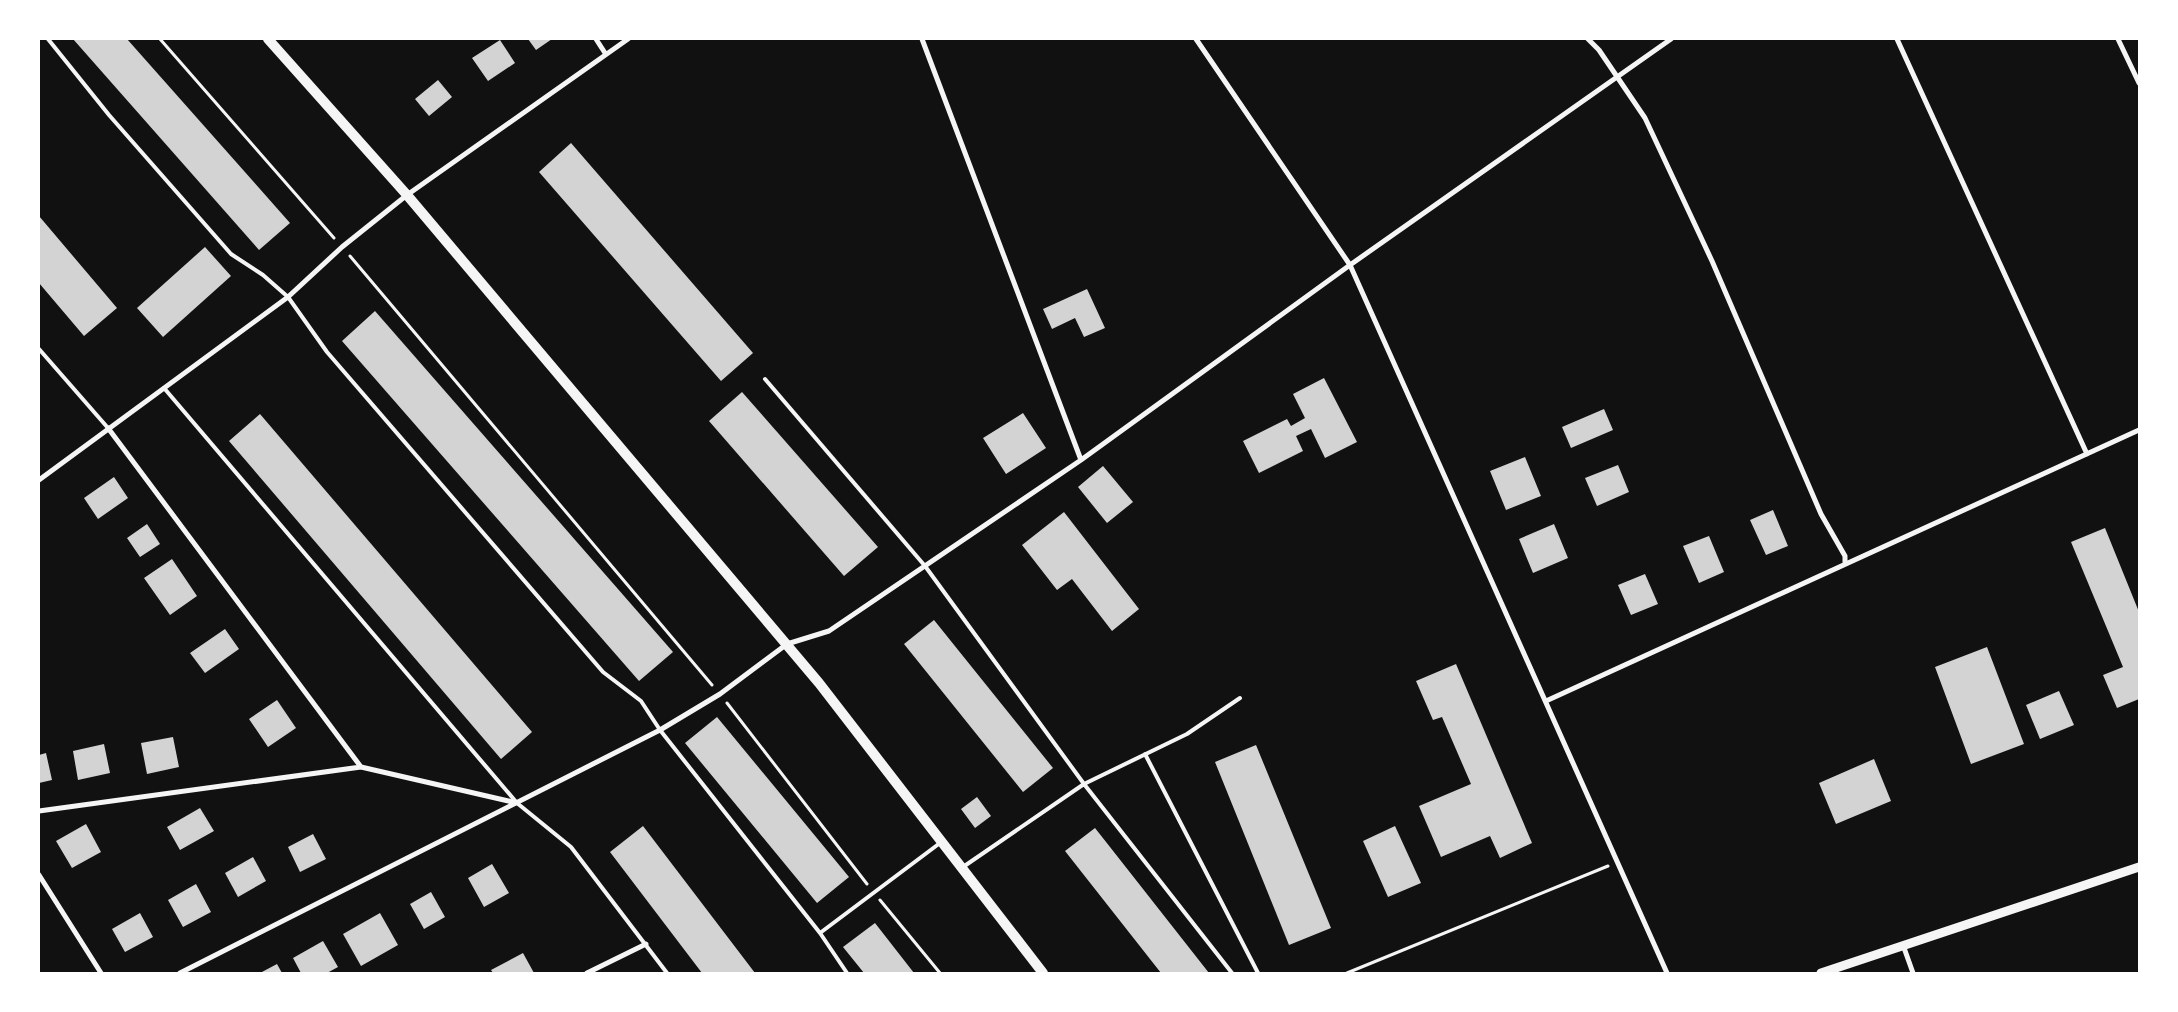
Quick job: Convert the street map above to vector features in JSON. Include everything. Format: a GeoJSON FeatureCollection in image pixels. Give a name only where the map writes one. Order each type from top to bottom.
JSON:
{"type":"FeatureCollection","features":[{"type":"Feature","properties":{"kind":"main road"},"geometry":{"type":"LineString","coordinates":[[268,39],[407,195],[787,644],[1043,973]]}},
{"type":"Feature","properties":{"kind":"street"},"geometry":{"type":"LineString","coordinates":[[596,39],[605,53]]}},
{"type":"Feature","properties":{"kind":"street"},"geometry":{"type":"LineString","coordinates":[[39,480],[288,297],[342,247],[407,195],[605,53],[628,39]]}},
{"type":"Feature","properties":{"kind":"street"},"geometry":{"type":"LineString","coordinates":[[922,39],[1081,460]]}},
{"type":"Feature","properties":{"kind":"street"},"geometry":{"type":"LineString","coordinates":[[1196,39],[1350,265],[1667,973]]}},
{"type":"Feature","properties":{"kind":"street"},"geometry":{"type":"LineString","coordinates":[[1588,39],[1599,50],[1645,118],[1708,252],[1821,514],[1845,556],[1845,563]]}},
{"type":"Feature","properties":{"kind":"street"},"geometry":{"type":"LineString","coordinates":[[180,973],[660,730],[720,694],[787,644],[829,632],[1081,460],[1350,265],[1671,39]]}},
{"type":"Feature","properties":{"kind":"street"},"geometry":{"type":"LineString","coordinates":[[1897,39],[2087,454]]}},
{"type":"Feature","properties":{"kind":"street"},"geometry":{"type":"LineString","coordinates":[[2118,39],[2139,83]]}},
{"type":"Feature","properties":{"kind":"street"},"geometry":{"type":"LineString","coordinates":[[108,428],[361,767]]}},
{"type":"Feature","properties":{"kind":"street"},"geometry":{"type":"LineString","coordinates":[[1546,701],[2139,430]]}},
{"type":"Feature","properties":{"kind":"street"},"geometry":{"type":"LineString","coordinates":[[39,810],[361,767],[517,803]]}},
{"type":"Feature","properties":{"kind":"street"},"geometry":{"type":"LineString","coordinates":[[1821,973],[2139,867]]}},
{"type":"Feature","properties":{"kind":"street"},"geometry":{"type":"LineString","coordinates":[[39,875],[101,973]]}},
{"type":"Feature","properties":{"kind":"street"},"geometry":{"type":"LineString","coordinates":[[587,973],[646,944]]}},
{"type":"Feature","properties":{"kind":"street"},"geometry":{"type":"LineString","coordinates":[[1903,945],[1913,973]]}},
{"type":"Feature","properties":{"kind":"lane"},"geometry":{"type":"LineString","coordinates":[[48,39],[109,115],[231,254],[263,275],[288,297],[333,359],[603,672],[641,701],[660,730],[820,933],[847,973]]}},
{"type":"Feature","properties":{"kind":"lane"},"geometry":{"type":"LineString","coordinates":[[39,349],[108,428]]}},
{"type":"Feature","properties":{"kind":"lane"},"geometry":{"type":"LineString","coordinates":[[765,379],[925,566],[1084,784],[1232,973]]}},
{"type":"Feature","properties":{"kind":"lane"},"geometry":{"type":"LineString","coordinates":[[164,388],[517,803],[572,847],[667,973]]}},
{"type":"Feature","properties":{"kind":"lane"},"geometry":{"type":"LineString","coordinates":[[961,869],[1084,784],[1188,734],[1240,698]]}},
{"type":"Feature","properties":{"kind":"lane"},"geometry":{"type":"LineString","coordinates":[[1145,754],[1258,973]]}},
{"type":"Feature","properties":{"kind":"lane"},"geometry":{"type":"LineString","coordinates":[[820,933],[873,892],[942,843]]}},
{"type":"Feature","properties":{"kind":"path"},"geometry":{"type":"LineString","coordinates":[[160,39],[342,247],[720,694],[873,892],[940,973]]}},
{"type":"Feature","properties":{"kind":"path"},"geometry":{"type":"LineString","coordinates":[[1348,973],[1618,862]]}},
{"type":"Feature","properties":{"kind":"building"},"geometry":{"type":"Polygon","coordinates":[[[73,39],[127,39],[290,223],[259,250],[73,39]]]}},
{"type":"Feature","properties":{"kind":"building"},"geometry":{"type":"Polygon","coordinates":[[[528,39],[552,39],[536,50],[528,39]]]}},
{"type":"Feature","properties":{"kind":"building"},"geometry":{"type":"Polygon","coordinates":[[[500,40],[515,63],[488,81],[472,58],[500,40]]]}},
{"type":"Feature","properties":{"kind":"building"},"geometry":{"type":"Polygon","coordinates":[[[438,80],[452,97],[429,116],[415,99],[438,80]]]}},
{"type":"Feature","properties":{"kind":"building"},"geometry":{"type":"Polygon","coordinates":[[[571,143],[753,353],[721,381],[539,172],[571,143]]]}},
{"type":"Feature","properties":{"kind":"building"},"geometry":{"type":"Polygon","coordinates":[[[39,216],[117,308],[84,336],[39,283],[39,216]]]}},
{"type":"Feature","properties":{"kind":"building"},"geometry":{"type":"Polygon","coordinates":[[[205,247],[231,276],[163,337],[137,308],[205,247]]]}},
{"type":"Feature","properties":{"kind":"building"},"geometry":{"type":"Polygon","coordinates":[[[1087,289],[1105,328],[1084,337],[1075,318],[1052,329],[1043,309],[1087,289]]]}},
{"type":"Feature","properties":{"kind":"building"},"geometry":{"type":"Polygon","coordinates":[[[375,311],[673,652],[639,681],[342,341],[375,311]]]}},
{"type":"Feature","properties":{"kind":"building"},"geometry":{"type":"Polygon","coordinates":[[[1324,378],[1357,442],[1325,458],[1311,429],[1296,436],[1303,451],[1259,473],[1243,441],[1287,419],[1291,426],[1305,418],[1293,394],[1324,378]]]}},
{"type":"Feature","properties":{"kind":"building"},"geometry":{"type":"Polygon","coordinates":[[[742,392],[878,547],[844,576],[709,421],[742,392]]]}},
{"type":"Feature","properties":{"kind":"building"},"geometry":{"type":"Polygon","coordinates":[[[1604,409],[1613,430],[1571,448],[1562,427],[1604,409]]]}},
{"type":"Feature","properties":{"kind":"building"},"geometry":{"type":"Polygon","coordinates":[[[1023,413],[1046,448],[1006,474],[983,438],[1023,413]]]}},
{"type":"Feature","properties":{"kind":"building"},"geometry":{"type":"Polygon","coordinates":[[[260,414],[532,732],[501,759],[229,441],[260,414]]]}},
{"type":"Feature","properties":{"kind":"building"},"geometry":{"type":"Polygon","coordinates":[[[1525,457],[1541,496],[1506,510],[1490,471],[1525,457]]]}},
{"type":"Feature","properties":{"kind":"building"},"geometry":{"type":"Polygon","coordinates":[[[1618,465],[1629,492],[1597,506],[1585,478],[1618,465]]]}},
{"type":"Feature","properties":{"kind":"building"},"geometry":{"type":"Polygon","coordinates":[[[1103,466],[1133,502],[1107,523],[1078,487],[1103,466]]]}},
{"type":"Feature","properties":{"kind":"building"},"geometry":{"type":"Polygon","coordinates":[[[114,477],[128,498],[98,519],[84,498],[114,477]]]}},
{"type":"Feature","properties":{"kind":"building"},"geometry":{"type":"Polygon","coordinates":[[[1773,510],[1788,546],[1766,555],[1750,520],[1773,510]]]}},
{"type":"Feature","properties":{"kind":"building"},"geometry":{"type":"Polygon","coordinates":[[[1064,512],[1139,609],[1112,631],[1072,579],[1057,590],[1022,545],[1064,512]]]}},
{"type":"Feature","properties":{"kind":"building"},"geometry":{"type":"Polygon","coordinates":[[[147,524],[160,544],[140,557],[127,538],[147,524]]]}},
{"type":"Feature","properties":{"kind":"building"},"geometry":{"type":"Polygon","coordinates":[[[1554,524],[1568,558],[1533,573],[1519,539],[1554,524]]]}},
{"type":"Feature","properties":{"kind":"building"},"geometry":{"type":"Polygon","coordinates":[[[2105,528],[2139,612],[2139,699],[2117,708],[2103,675],[2123,667],[2071,542],[2105,528]]]}},
{"type":"Feature","properties":{"kind":"building"},"geometry":{"type":"Polygon","coordinates":[[[1709,536],[1724,572],[1699,583],[1683,546],[1709,536]]]}},
{"type":"Feature","properties":{"kind":"building"},"geometry":{"type":"Polygon","coordinates":[[[172,559],[197,596],[170,615],[144,578],[172,559]]]}},
{"type":"Feature","properties":{"kind":"building"},"geometry":{"type":"Polygon","coordinates":[[[1645,574],[1658,604],[1631,615],[1618,585],[1645,574]]]}},
{"type":"Feature","properties":{"kind":"building"},"geometry":{"type":"Polygon","coordinates":[[[934,620],[1053,768],[1023,792],[904,644],[934,620]]]}},
{"type":"Feature","properties":{"kind":"building"},"geometry":{"type":"Polygon","coordinates":[[[225,629],[239,649],[205,673],[190,653],[225,629]]]}},
{"type":"Feature","properties":{"kind":"building"},"geometry":{"type":"Polygon","coordinates":[[[1987,647],[2024,744],[1971,764],[1935,667],[1987,647]]]}},
{"type":"Feature","properties":{"kind":"building"},"geometry":{"type":"Polygon","coordinates":[[[1456,664],[1532,843],[1500,858],[1490,836],[1441,857],[1419,806],[1471,784],[1442,717],[1433,720],[1416,681],[1456,664]]]}},
{"type":"Feature","properties":{"kind":"building"},"geometry":{"type":"Polygon","coordinates":[[[2059,691],[2074,725],[2040,739],[2026,705],[2059,691]]]}},
{"type":"Feature","properties":{"kind":"building"},"geometry":{"type":"Polygon","coordinates":[[[277,700],[296,728],[268,747],[249,719],[277,700]]]}},
{"type":"Feature","properties":{"kind":"building"},"geometry":{"type":"Polygon","coordinates":[[[717,717],[849,877],[817,903],[685,743],[717,717]]]}},
{"type":"Feature","properties":{"kind":"building"},"geometry":{"type":"Polygon","coordinates":[[[173,737],[179,767],[147,774],[141,743],[173,737]]]}},
{"type":"Feature","properties":{"kind":"building"},"geometry":{"type":"Polygon","coordinates":[[[104,744],[110,773],[78,780],[73,751],[104,744]]]}},
{"type":"Feature","properties":{"kind":"building"},"geometry":{"type":"Polygon","coordinates":[[[1256,745],[1331,928],[1289,945],[1215,762],[1256,745]]]}},
{"type":"Feature","properties":{"kind":"building"},"geometry":{"type":"Polygon","coordinates":[[[46,753],[52,780],[39,783],[39,755],[46,753]]]}},
{"type":"Feature","properties":{"kind":"building"},"geometry":{"type":"Polygon","coordinates":[[[1874,759],[1891,801],[1836,824],[1819,783],[1874,759]]]}},
{"type":"Feature","properties":{"kind":"building"},"geometry":{"type":"Polygon","coordinates":[[[977,797],[991,816],[975,828],[961,809],[977,797]]]}},
{"type":"Feature","properties":{"kind":"building"},"geometry":{"type":"Polygon","coordinates":[[[200,808],[214,831],[180,850],[167,827],[200,808]]]}},
{"type":"Feature","properties":{"kind":"building"},"geometry":{"type":"Polygon","coordinates":[[[86,824],[101,852],[72,868],[56,841],[86,824]]]}},
{"type":"Feature","properties":{"kind":"building"},"geometry":{"type":"Polygon","coordinates":[[[643,826],[755,973],[702,973],[610,852],[643,826]]]}},
{"type":"Feature","properties":{"kind":"building"},"geometry":{"type":"Polygon","coordinates":[[[1395,826],[1421,883],[1388,897],[1363,841],[1395,826]]]}},
{"type":"Feature","properties":{"kind":"building"},"geometry":{"type":"Polygon","coordinates":[[[1095,828],[1209,973],[1161,973],[1065,851],[1095,828]]]}},
{"type":"Feature","properties":{"kind":"building"},"geometry":{"type":"Polygon","coordinates":[[[313,834],[326,859],[300,872],[288,847],[313,834]]]}},
{"type":"Feature","properties":{"kind":"building"},"geometry":{"type":"Polygon","coordinates":[[[253,857],[266,881],[238,897],[225,873],[253,857]]]}},
{"type":"Feature","properties":{"kind":"building"},"geometry":{"type":"Polygon","coordinates":[[[492,864],[509,893],[484,907],[468,878],[492,864]]]}},
{"type":"Feature","properties":{"kind":"building"},"geometry":{"type":"Polygon","coordinates":[[[196,884],[211,912],[183,927],[168,900],[196,884]]]}},
{"type":"Feature","properties":{"kind":"building"},"geometry":{"type":"Polygon","coordinates":[[[431,892],[445,917],[424,929],[410,904],[431,892]]]}},
{"type":"Feature","properties":{"kind":"building"},"geometry":{"type":"Polygon","coordinates":[[[140,913],[153,937],[125,952],[112,929],[140,913]]]}},
{"type":"Feature","properties":{"kind":"building"},"geometry":{"type":"Polygon","coordinates":[[[380,913],[398,945],[361,966],[343,934],[380,913]]]}},
{"type":"Feature","properties":{"kind":"building"},"geometry":{"type":"Polygon","coordinates":[[[875,923],[914,973],[864,973],[843,947],[875,923]]]}},
{"type":"Feature","properties":{"kind":"building"},"geometry":{"type":"Polygon","coordinates":[[[323,941],[338,967],[327,973],[301,973],[293,958],[323,941]]]}},
{"type":"Feature","properties":{"kind":"building"},"geometry":{"type":"Polygon","coordinates":[[[523,953],[534,973],[493,973],[491,970],[523,953]]]}},
{"type":"Feature","properties":{"kind":"building"},"geometry":{"type":"Polygon","coordinates":[[[277,964],[282,973],[260,973],[277,964]]]}}]}
